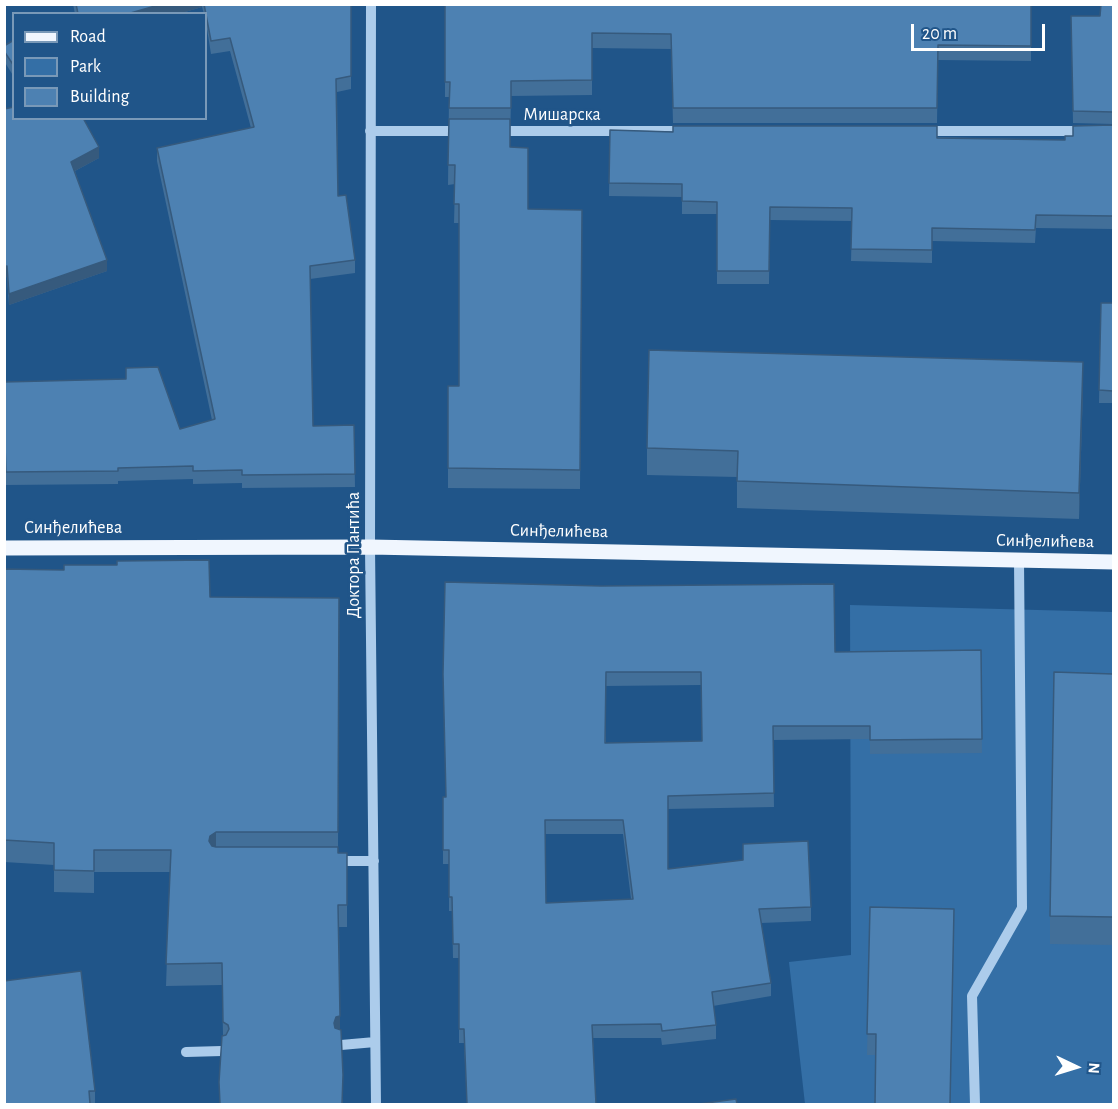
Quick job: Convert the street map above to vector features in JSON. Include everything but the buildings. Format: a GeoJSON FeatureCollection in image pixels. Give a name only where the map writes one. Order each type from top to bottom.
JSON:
{"type":"FeatureCollection","features":[{"type":"Feature","properties":{"kind":"main road","name":"Синђелићева"},"geometry":{"type":"LineString","coordinates":[[4,548],[370,547],[1113,562]]}},
{"type":"Feature","properties":{"kind":"street","name":"Доктора Пантића"},"geometry":{"type":"LineString","coordinates":[[371,4],[370,547],[376,1104]]}},
{"type":"Feature","properties":{"kind":"street"},"geometry":{"type":"LineString","coordinates":[[370,131],[478,131]]}},
{"type":"Feature","properties":{"kind":"street","name":"Мишарска"},"geometry":{"type":"LineString","coordinates":[[490,131],[694,131]]}},
{"type":"Feature","properties":{"kind":"street"},"geometry":{"type":"LineString","coordinates":[[910,131],[1113,131]]}},
{"type":"Feature","properties":{"kind":"street"},"geometry":{"type":"LineString","coordinates":[[975,1104],[972,996],[1022,908],[1019,560]]}},
{"type":"Feature","properties":{"kind":"street"},"geometry":{"type":"LineString","coordinates":[[317,861],[374,861]]}},
{"type":"Feature","properties":{"kind":"street"},"geometry":{"type":"LineString","coordinates":[[341,1045],[375,1042]]}},
{"type":"Feature","properties":{"kind":"street"},"geometry":{"type":"LineString","coordinates":[[186,1052],[222,1051]]}},
{"type":"Feature","properties":{"kind":"green space"},"geometry":{"type":"Polygon","coordinates":[[[850,605],[1113,612],[1113,1104],[805,1104],[789,962],[851,955],[850,605]]]}}]}
